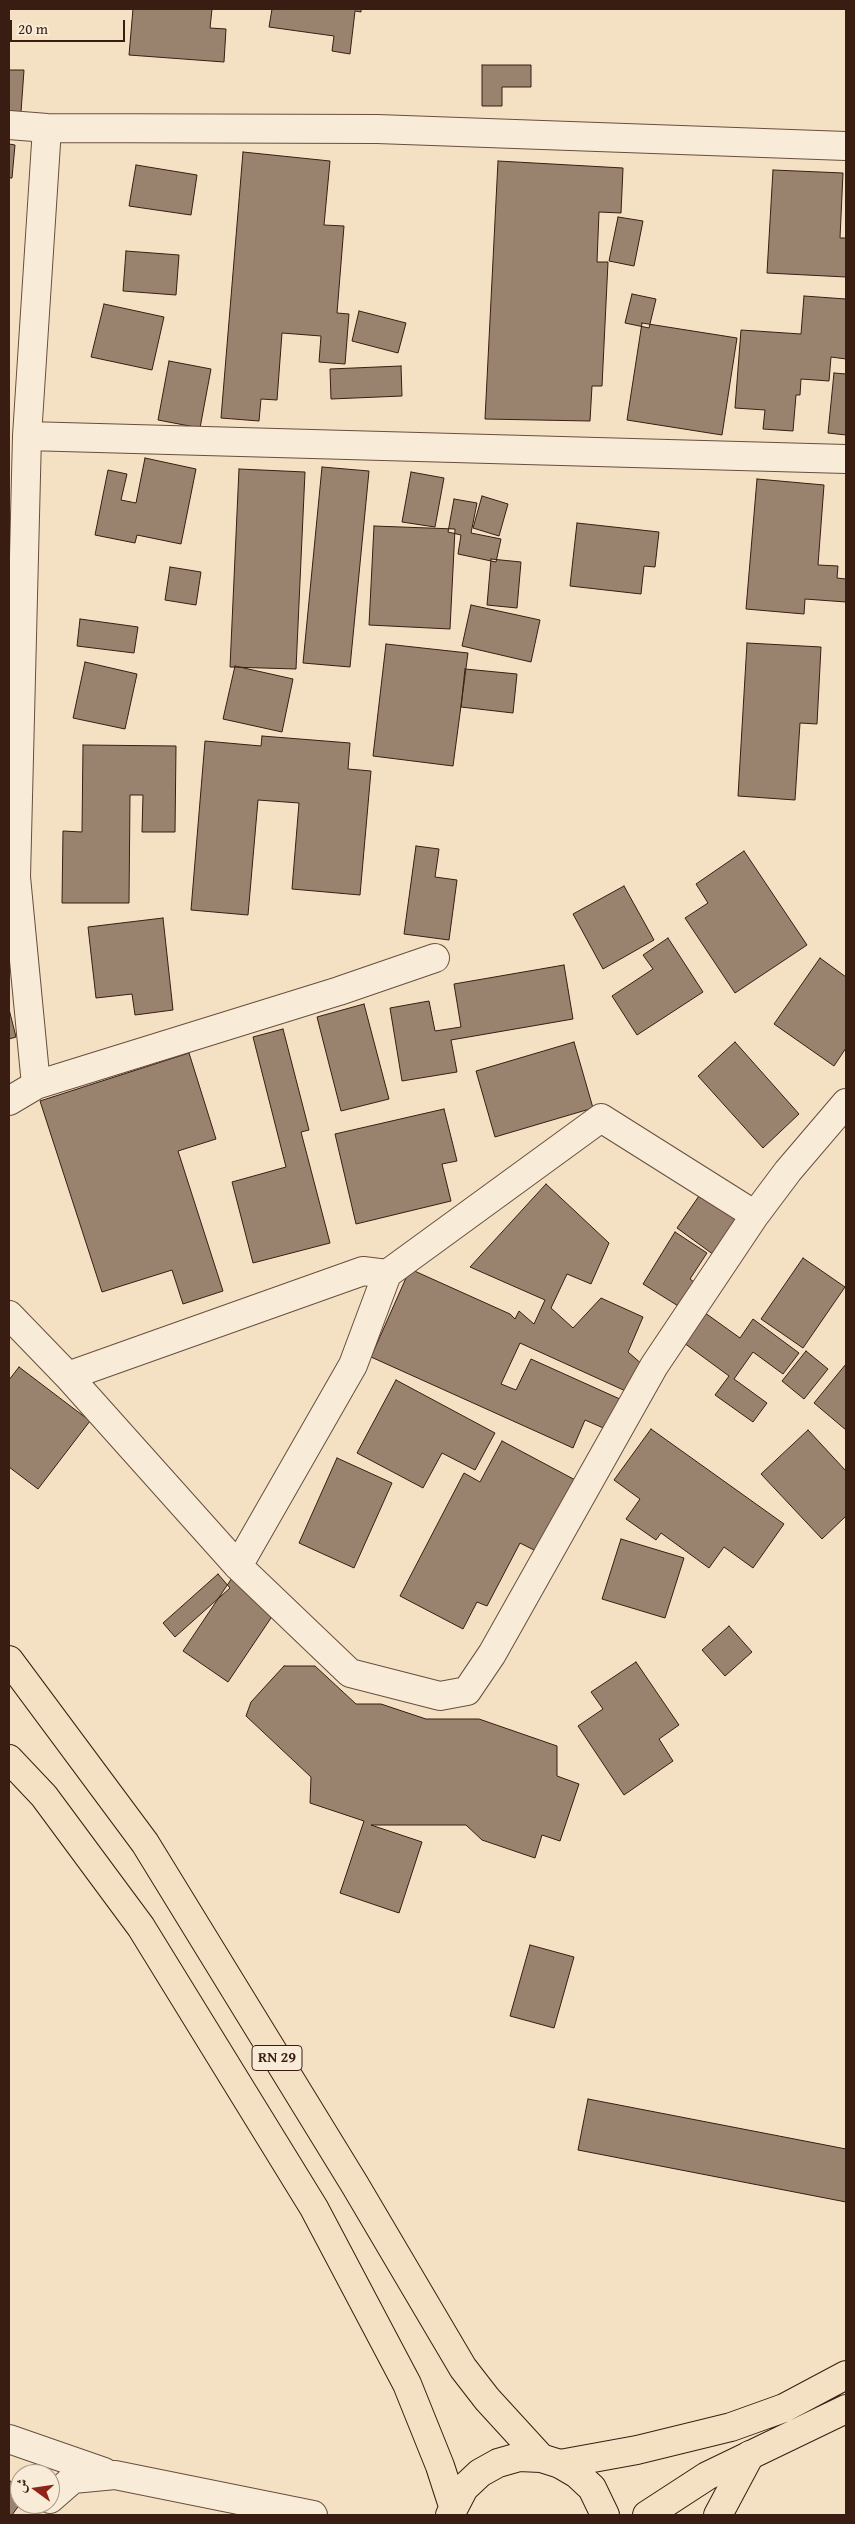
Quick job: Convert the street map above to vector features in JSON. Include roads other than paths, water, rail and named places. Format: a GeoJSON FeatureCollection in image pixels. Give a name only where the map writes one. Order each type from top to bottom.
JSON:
{"type":"FeatureCollection","features":[{"type":"Feature","properties":{"kind":"main road","name":"RN 29"},"geometry":{"type":"LineString","coordinates":[[9,1660],[145,1843],[355,2185],[463,2368],[487,2400],[550,2461]]}},
{"type":"Feature","properties":{"kind":"main road","name":"RN 29"},"geometry":{"type":"LineString","coordinates":[[9,1759],[44,1796],[141,1927],[314,2208],[407,2384],[440,2466],[451,2511]]}},
{"type":"Feature","properties":{"kind":"main road"},"geometry":{"type":"LineString","coordinates":[[451,2511],[464,2488],[480,2473],[498,2463],[520,2457],[550,2461],[637,2450],[731,2426],[784,2408],[846,2375]]}},
{"type":"Feature","properties":{"kind":"main road"},"geometry":{"type":"LineString","coordinates":[[647,2515],[707,2476],[846,2409]]}},
{"type":"Feature","properties":{"kind":"main road"},"geometry":{"type":"LineString","coordinates":[[718,2515],[750,2455]]}},
{"type":"Feature","properties":{"kind":"main road"},"geometry":{"type":"LineString","coordinates":[[550,2461],[577,2474],[592,2488],[602,2505],[604,2515]]}},
{"type":"Feature","properties":{"kind":"street"},"geometry":{"type":"LineString","coordinates":[[9,125],[47,128],[377,129],[846,146]]}},
{"type":"Feature","properties":{"kind":"street"},"geometry":{"type":"LineString","coordinates":[[36,1085],[16,877],[27,436],[47,128]]}},
{"type":"Feature","properties":{"kind":"street"},"geometry":{"type":"LineString","coordinates":[[27,436],[846,460]]}},
{"type":"Feature","properties":{"kind":"street"},"geometry":{"type":"LineString","coordinates":[[9,1101],[36,1085],[339,991],[435,958]]}},
{"type":"Feature","properties":{"kind":"street"},"geometry":{"type":"LineString","coordinates":[[9,1314],[68,1376],[238,1566],[350,1673],[440,1696],[467,1691],[492,1654],[654,1366],[755,1215],[788,1171],[846,1103]]}},
{"type":"Feature","properties":{"kind":"street"},"geometry":{"type":"LineString","coordinates":[[238,1566],[353,1365],[387,1274],[601,1118],[755,1215]]}},
{"type":"Feature","properties":{"kind":"street"},"geometry":{"type":"LineString","coordinates":[[68,1376],[363,1271],[387,1274]]}},
{"type":"Feature","properties":{"kind":"street"},"geometry":{"type":"LineString","coordinates":[[9,2439],[116,2475],[313,2515]]}},
{"type":"Feature","properties":{"kind":"street"},"geometry":{"type":"LineString","coordinates":[[60,2490],[73,2479],[116,2475]]}}]}
